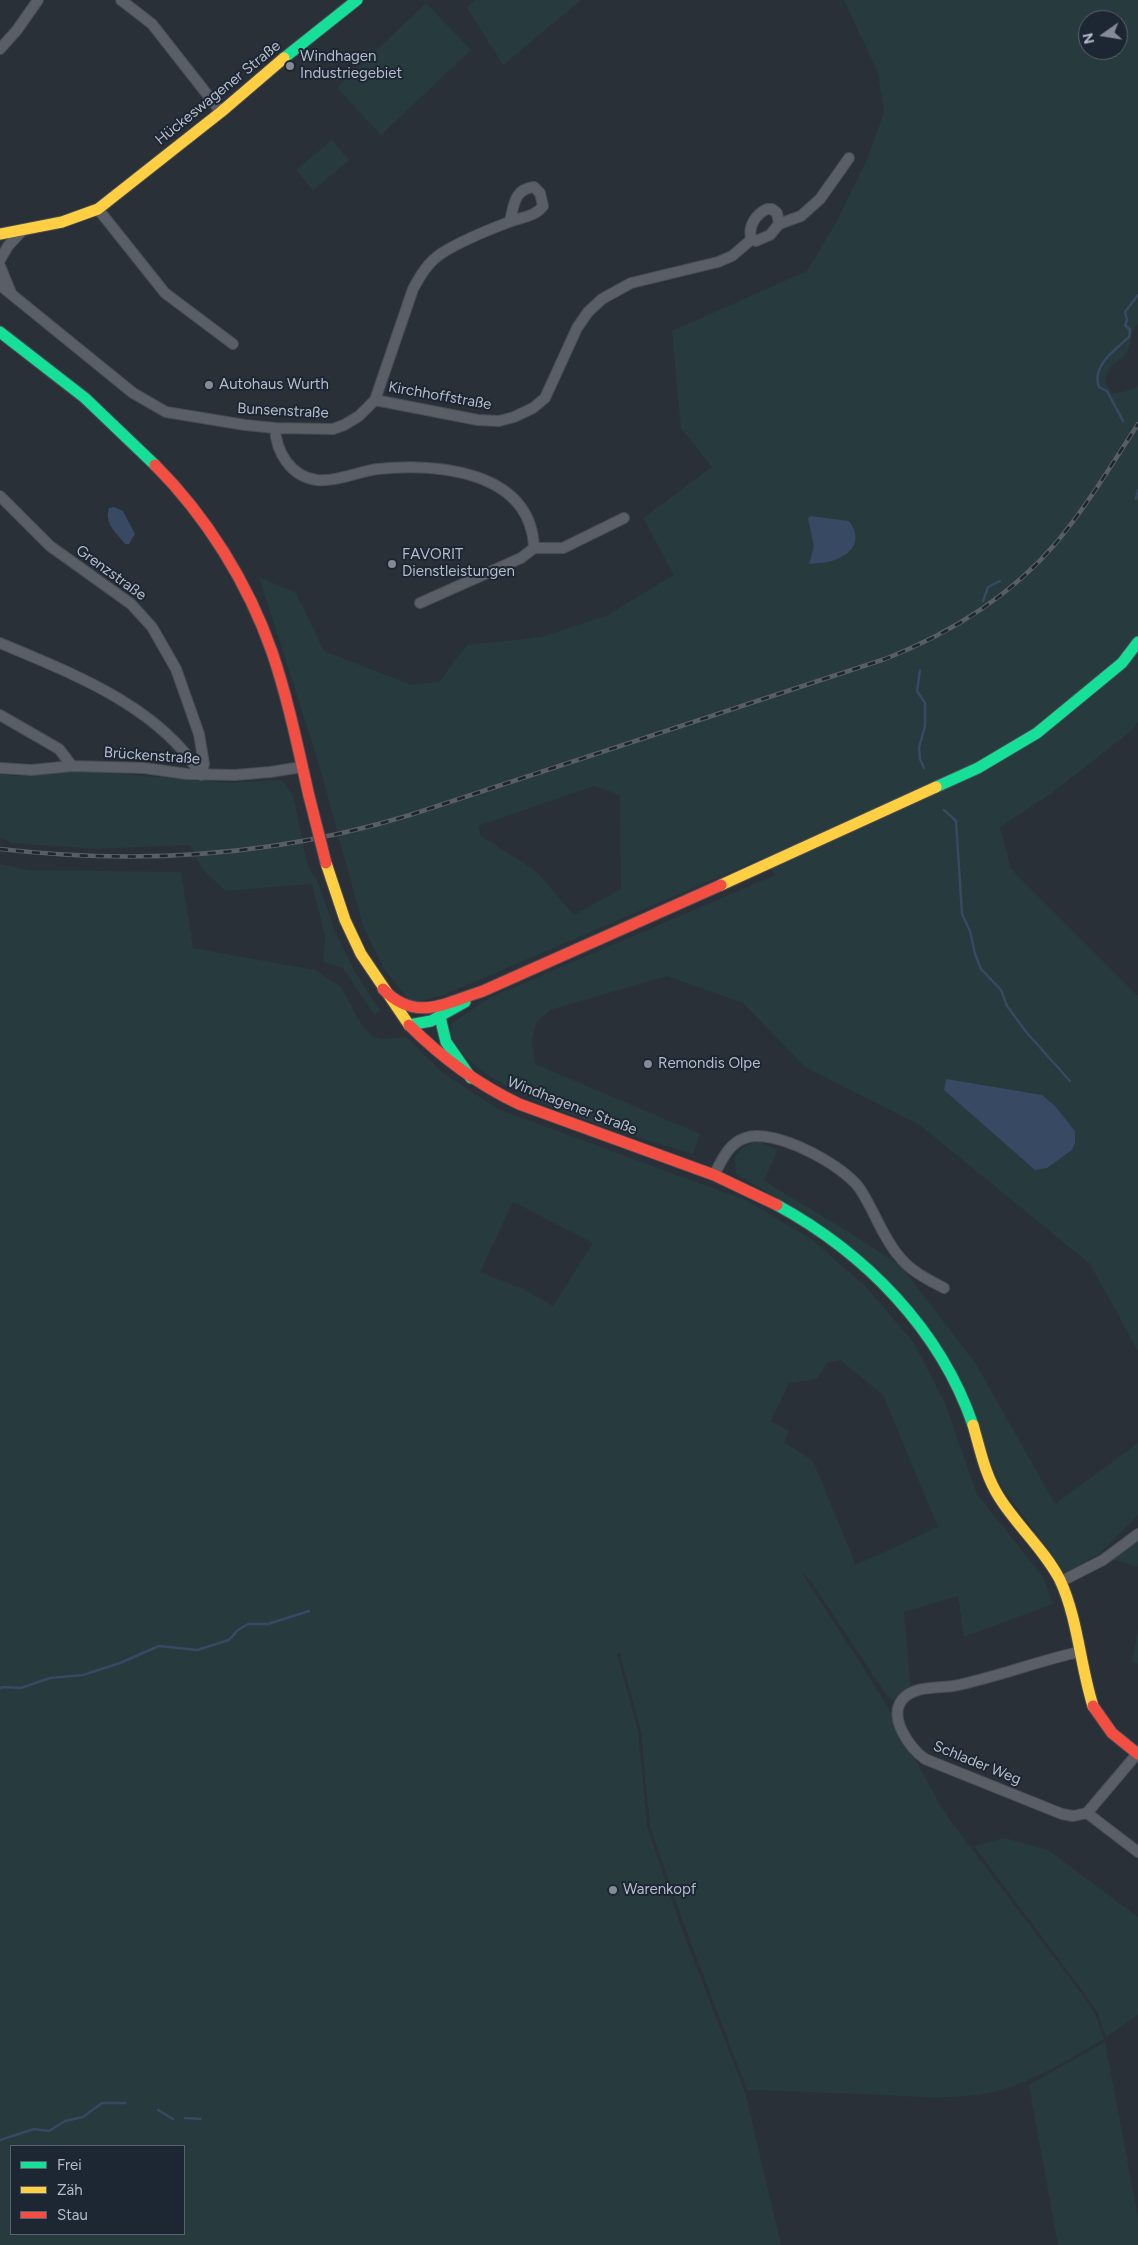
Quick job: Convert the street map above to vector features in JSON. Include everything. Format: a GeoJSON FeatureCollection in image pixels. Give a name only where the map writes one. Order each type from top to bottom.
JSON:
{"type":"FeatureCollection","features":[{"type":"Feature","properties":{"kind":"main road","name":"Hückeswagener Straße"},"geometry":{"type":"LineString","coordinates":[[0,234],[75,220],[98,209],[221,112],[258,79],[357,0]]}},
{"type":"Feature","properties":{"kind":"main road","name":"Windhagener Straße"},"geometry":{"type":"LineString","coordinates":[[0,332],[60,378],[111,421],[155,464],[198,513],[225,553],[254,607],[271,649],[283,688],[326,863],[345,920],[361,954],[409,1025],[444,1059],[488,1090],[519,1104],[714,1175],[781,1207],[819,1229],[848,1250],[879,1278],[924,1331],[958,1389],[966,1407],[991,1483],[998,1495],[1044,1553],[1060,1582],[1087,1688],[1102,1722],[1118,1739],[1138,1754]]}},
{"type":"Feature","properties":{"kind":"main road"},"geometry":{"type":"LineString","coordinates":[[383,989],[394,1000],[403,1005],[417,1007],[434,1006],[483,991],[842,831],[978,768],[1037,733],[1122,663],[1138,642]]}},
{"type":"Feature","properties":{"kind":"main road"},"geometry":{"type":"LineString","coordinates":[[409,1025],[417,1025],[440,1017],[483,991]]}},
{"type":"Feature","properties":{"kind":"main road"},"geometry":{"type":"LineString","coordinates":[[409,1025],[434,1006]]}},
{"type":"Feature","properties":{"kind":"main road"},"geometry":{"type":"LineString","coordinates":[[440,1017],[440,1031],[444,1043],[471,1078]]}},
{"type":"Feature","properties":{"kind":"street"},"geometry":{"type":"LineString","coordinates":[[0,49],[22,24],[38,0]]}},
{"type":"Feature","properties":{"kind":"street"},"geometry":{"type":"LineString","coordinates":[[121,0],[152,24],[221,112]]}},
{"type":"Feature","properties":{"kind":"street","name":"Kirchhoffstraße"},"geometry":{"type":"LineString","coordinates":[[375,400],[478,420],[499,420],[514,417],[533,408],[545,398],[577,328],[588,312],[602,299],[631,283],[718,262],[732,256],[752,239],[760,241],[774,231],[779,224],[801,216],[820,199],[849,158]]}},
{"type":"Feature","properties":{"kind":"street"},"geometry":{"type":"LineString","coordinates":[[98,209],[165,293],[233,344]]}},
{"type":"Feature","properties":{"kind":"street"},"geometry":{"type":"LineString","coordinates":[[752,239],[751,229],[754,220],[762,211],[772,209],[778,213],[779,224]]}},
{"type":"Feature","properties":{"kind":"street","name":"Bunsenstraße"},"geometry":{"type":"LineString","coordinates":[[0,285],[133,393],[154,407],[182,416],[275,428],[333,429],[359,416],[375,400],[413,290],[421,274],[442,253],[510,221]]}},
{"type":"Feature","properties":{"kind":"street"},"geometry":{"type":"LineString","coordinates":[[0,260],[8,246],[22,231]]}},
{"type":"Feature","properties":{"kind":"street","name":"Bunsenstraße"},"geometry":{"type":"LineString","coordinates":[[0,266],[12,296]]}},
{"type":"Feature","properties":{"kind":"street"},"geometry":{"type":"LineString","coordinates":[[275,428],[280,452],[296,472],[310,478],[324,480],[376,470],[408,467],[437,468],[478,477],[500,489],[519,506],[533,533],[534,548]]}},
{"type":"Feature","properties":{"kind":"street","name":"Grenzstraße"},"geometry":{"type":"LineString","coordinates":[[0,496],[50,546],[131,604],[152,627],[176,669],[199,734],[204,764],[201,775]]}},
{"type":"Feature","properties":{"kind":"street"},"geometry":{"type":"LineString","coordinates":[[420,603],[521,558],[534,548],[563,548],[624,518]]}},
{"type":"Feature","properties":{"kind":"street"},"geometry":{"type":"LineString","coordinates":[[0,643],[110,692],[181,747],[201,775]]}},
{"type":"Feature","properties":{"kind":"street"},"geometry":{"type":"LineString","coordinates":[[0,715],[59,750],[72,766]]}},
{"type":"Feature","properties":{"kind":"street","name":"Brückenstraße"},"geometry":{"type":"LineString","coordinates":[[0,768],[32,770],[72,766],[144,768],[201,775],[270,772],[302,766]]}},
{"type":"Feature","properties":{"kind":"street"},"geometry":{"type":"LineString","coordinates":[[714,1175],[728,1150],[736,1142],[746,1137],[767,1136],[806,1151],[839,1168],[859,1187],[898,1255],[918,1274],[944,1288]]}},
{"type":"Feature","properties":{"kind":"street"},"geometry":{"type":"LineString","coordinates":[[1060,1582],[1103,1560],[1138,1534]]}},
{"type":"Feature","properties":{"kind":"street","name":"Schlader Weg"},"geometry":{"type":"LineString","coordinates":[[1079,1652],[954,1685],[920,1690],[902,1700],[897,1710],[897,1719],[914,1751],[924,1758],[1062,1814],[1072,1816],[1087,1813]]}},
{"type":"Feature","properties":{"kind":"street"},"geometry":{"type":"LineString","coordinates":[[1138,1754],[1087,1813],[1138,1852]]}},
{"type":"Feature","properties":{"kind":"green space"},"geometry":{"type":"Polygon","coordinates":[[[475,0],[581,0],[503,65],[467,8],[475,0]]]}},
{"type":"Feature","properties":{"kind":"green space"},"geometry":{"type":"Polygon","coordinates":[[[844,0],[1138,0],[1138,324],[1132,333],[1128,350],[1110,369],[1105,382],[1112,393],[1124,392],[1138,386],[1138,722],[1131,731],[1052,793],[1000,827],[1011,869],[1138,996],[1138,1351],[1090,1264],[921,1126],[805,1067],[743,1003],[667,976],[550,1010],[535,1024],[532,1042],[535,1064],[700,1134],[693,1154],[561,1111],[526,1096],[495,1079],[469,1060],[452,1039],[451,1024],[489,998],[775,875],[763,858],[446,994],[418,1002],[409,1000],[384,969],[363,926],[318,761],[259,577],[296,593],[324,651],[411,685],[439,682],[467,645],[541,637],[606,616],[674,575],[643,518],[712,467],[681,428],[672,331],[807,271],[836,223],[868,157],[884,112],[878,73],[844,0]],[[594,786],[478,826],[481,836],[536,871],[574,915],[621,889],[620,795],[594,786]]]}},
{"type":"Feature","properties":{"kind":"green space"},"geometry":{"type":"Polygon","coordinates":[[[426,3],[471,50],[381,135],[337,88],[426,3]]]}},
{"type":"Feature","properties":{"kind":"green space"},"geometry":{"type":"Polygon","coordinates":[[[332,140],[349,160],[313,190],[296,170],[332,140]]]}},
{"type":"Feature","properties":{"kind":"green space"},"geometry":{"type":"Polygon","coordinates":[[[71,770],[231,783],[281,780],[293,795],[308,867],[317,880],[335,931],[354,970],[380,1011],[374,1015],[343,968],[323,962],[325,936],[312,884],[226,891],[203,870],[190,845],[97,849],[12,843],[0,838],[0,774],[17,776],[71,770]]]}},
{"type":"Feature","properties":{"kind":"green space"},"geometry":{"type":"Polygon","coordinates":[[[0,864],[29,870],[181,872],[193,948],[315,970],[341,987],[361,1024],[373,1037],[384,1039],[406,1037],[443,1073],[498,1109],[748,1201],[814,1241],[865,1286],[914,1343],[945,1403],[977,1494],[1043,1577],[1053,1604],[964,1637],[958,1596],[904,1612],[911,1692],[892,1700],[887,1696],[811,1581],[802,1573],[888,1708],[949,1819],[1079,1990],[1095,2014],[1104,2039],[1037,2076],[1009,2088],[980,2095],[924,2097],[747,2090],[683,1922],[650,1827],[641,1731],[620,1654],[617,1654],[638,1730],[647,1826],[680,1924],[745,2092],[781,2245],[0,2245],[0,864]],[[513,1202],[480,1272],[523,1289],[553,1306],[593,1243],[513,1202]],[[840,1360],[827,1363],[817,1379],[789,1383],[771,1421],[789,1431],[784,1442],[813,1461],[856,1565],[938,1527],[883,1395],[840,1360]]]}},
{"type":"Feature","properties":{"kind":"green space"},"geometry":{"type":"Polygon","coordinates":[[[758,1141],[777,1150],[764,1181],[901,1266],[976,1364],[1055,1504],[1138,1443],[1138,1515],[1100,1553],[1064,1574],[1046,1546],[1002,1488],[928,1326],[845,1242],[814,1219],[736,1174],[735,1157],[743,1147],[758,1141]]]}},
{"type":"Feature","properties":{"kind":"green space"},"geometry":{"type":"Polygon","coordinates":[[[1138,1528],[1138,1567],[1109,1558],[1138,1528]]]}},
{"type":"Feature","properties":{"kind":"green space"},"geometry":{"type":"Polygon","coordinates":[[[1138,1629],[1138,1664],[1132,1662],[1138,1629]]]}},
{"type":"Feature","properties":{"kind":"green space"},"geometry":{"type":"Polygon","coordinates":[[[1005,1838],[1048,1850],[1138,1917],[1138,2015],[1106,2037],[1098,2013],[974,1846],[1005,1838]]]}},
{"type":"Feature","properties":{"kind":"green space"},"geometry":{"type":"Polygon","coordinates":[[[1105,2042],[1138,2217],[1138,2245],[1058,2245],[1029,2085],[1105,2042]]]}},
{"type":"Feature","properties":{"kind":"water"},"geometry":{"type":"Polygon","coordinates":[[[114,507],[123,511],[135,534],[129,544],[125,544],[109,523],[109,508],[114,507]]]}},
{"type":"Feature","properties":{"kind":"water"},"geometry":{"type":"Polygon","coordinates":[[[810,516],[849,521],[855,533],[855,543],[849,552],[824,563],[809,564],[814,546],[808,519],[810,516]]]}},
{"type":"Feature","properties":{"kind":"water"},"geometry":{"type":"Polygon","coordinates":[[[946,1079],[1042,1095],[1055,1106],[1075,1131],[1075,1143],[1072,1150],[1047,1168],[1035,1170],[944,1090],[946,1079]]]}},
{"type":"Feature","properties":{"kind":"waterway"},"geometry":{"type":"LineString","coordinates":[[1123,421],[1107,391],[1099,387],[1097,379],[1101,365],[1129,337],[1130,330],[1125,325],[1127,320],[1125,312],[1138,295]]}},
{"type":"Feature","properties":{"kind":"waterway"},"geometry":{"type":"LineString","coordinates":[[1136,499],[1138,490]]}},
{"type":"Feature","properties":{"kind":"waterway"},"geometry":{"type":"LineString","coordinates":[[983,601],[988,587],[1000,581]]}},
{"type":"Feature","properties":{"kind":"waterway"},"geometry":{"type":"LineString","coordinates":[[920,670],[917,691],[925,703],[925,726],[919,748],[920,759],[924,768]]}},
{"type":"Feature","properties":{"kind":"waterway"},"geometry":{"type":"LineString","coordinates":[[944,810],[956,821],[962,914],[970,931],[975,954],[981,969],[1001,990],[1007,1006],[1027,1033],[1070,1081]]}},
{"type":"Feature","properties":{"kind":"waterway"},"geometry":{"type":"LineString","coordinates":[[0,1688],[21,1688],[50,1678],[83,1675],[120,1663],[159,1646],[197,1650],[229,1640],[238,1630],[248,1624],[268,1624],[309,1611]]}},
{"type":"Feature","properties":{"kind":"waterway"},"geometry":{"type":"LineString","coordinates":[[0,2140],[34,2129],[49,2131],[65,2121],[83,2117],[102,2103],[125,2103]]}},
{"type":"Feature","properties":{"kind":"waterway"},"geometry":{"type":"LineString","coordinates":[[158,2110],[173,2119]]}},
{"type":"Feature","properties":{"kind":"waterway"},"geometry":{"type":"LineString","coordinates":[[185,2118],[200,2119]]}},
{"type":"Feature","properties":{"kind":"railway"},"geometry":{"type":"LineString","coordinates":[[0,849],[52,854],[155,856],[258,848],[309,840],[360,829],[410,815],[885,659],[933,638],[956,625],[978,612],[1019,580],[1056,543],[1067,529],[1099,485],[1138,424]]}},
{"type":"Feature","properties":{"kind":"traffic: fast"},"geometry":{"type":"LineString","coordinates":[[284,58],[357,0]]}},
{"type":"Feature","properties":{"kind":"traffic: fast"},"geometry":{"type":"LineString","coordinates":[[0,332],[85,398],[155,465]]}},
{"type":"Feature","properties":{"kind":"traffic: fast"},"geometry":{"type":"LineString","coordinates":[[936,787],[978,768],[1037,733],[1122,663],[1138,642]]}},
{"type":"Feature","properties":{"kind":"traffic: fast"},"geometry":{"type":"LineString","coordinates":[[409,1025],[431,1021],[465,1002]]}},
{"type":"Feature","properties":{"kind":"traffic: fast"},"geometry":{"type":"LineString","coordinates":[[440,1017],[446,1042],[471,1078]]}},
{"type":"Feature","properties":{"kind":"traffic: fast"},"geometry":{"type":"LineString","coordinates":[[777,1205],[809,1224],[840,1246],[869,1270],[896,1297],[920,1326],[941,1357],[959,1390],[973,1425]]}},
{"type":"Feature","properties":{"kind":"traffic: slow"},"geometry":{"type":"LineString","coordinates":[[0,234],[62,222],[98,209],[221,112],[284,58]]}},
{"type":"Feature","properties":{"kind":"traffic: slow"},"geometry":{"type":"LineString","coordinates":[[721,885],[936,787]]}},
{"type":"Feature","properties":{"kind":"traffic: slow"},"geometry":{"type":"LineString","coordinates":[[326,863],[345,920],[361,954],[409,1025]]}},
{"type":"Feature","properties":{"kind":"traffic: slow"},"geometry":{"type":"LineString","coordinates":[[973,1425],[983,1462],[994,1489],[1006,1508],[1054,1569],[1060,1580],[1071,1610],[1093,1706]]}},
{"type":"Feature","properties":{"kind":"traffic: jam"},"geometry":{"type":"LineString","coordinates":[[155,465],[174,485],[208,528],[224,552],[251,601],[278,670],[309,796]]}},
{"type":"Feature","properties":{"kind":"traffic: jam"},"geometry":{"type":"LineString","coordinates":[[309,796],[326,863]]}},
{"type":"Feature","properties":{"kind":"traffic: jam"},"geometry":{"type":"LineString","coordinates":[[383,989],[395,999],[407,1005],[419,1008],[443,1005],[483,991],[721,885]]}},
{"type":"Feature","properties":{"kind":"traffic: jam"},"geometry":{"type":"LineString","coordinates":[[409,1025],[434,1048],[474,1079],[519,1104],[714,1175],[777,1205]]}},
{"type":"Feature","properties":{"kind":"traffic: jam"},"geometry":{"type":"LineString","coordinates":[[1093,1706],[1112,1733],[1138,1754]]}},
{"type":"Feature","properties":{"kind":"place","name":"Windhagen Industriegebiet"},"geometry":{"type":"Point","coordinates":[290,66]}},
{"type":"Feature","properties":{"kind":"place","name":"Autohaus Wurth"},"geometry":{"type":"Point","coordinates":[209,385]}},
{"type":"Feature","properties":{"kind":"place","name":"FAVORIT Dienstleistungen"},"geometry":{"type":"Point","coordinates":[392,564]}},
{"type":"Feature","properties":{"kind":"place","name":"Remondis Olpe"},"geometry":{"type":"Point","coordinates":[648,1064]}},
{"type":"Feature","properties":{"kind":"place","name":"Warenkopf"},"geometry":{"type":"Point","coordinates":[613,1890]}}]}
